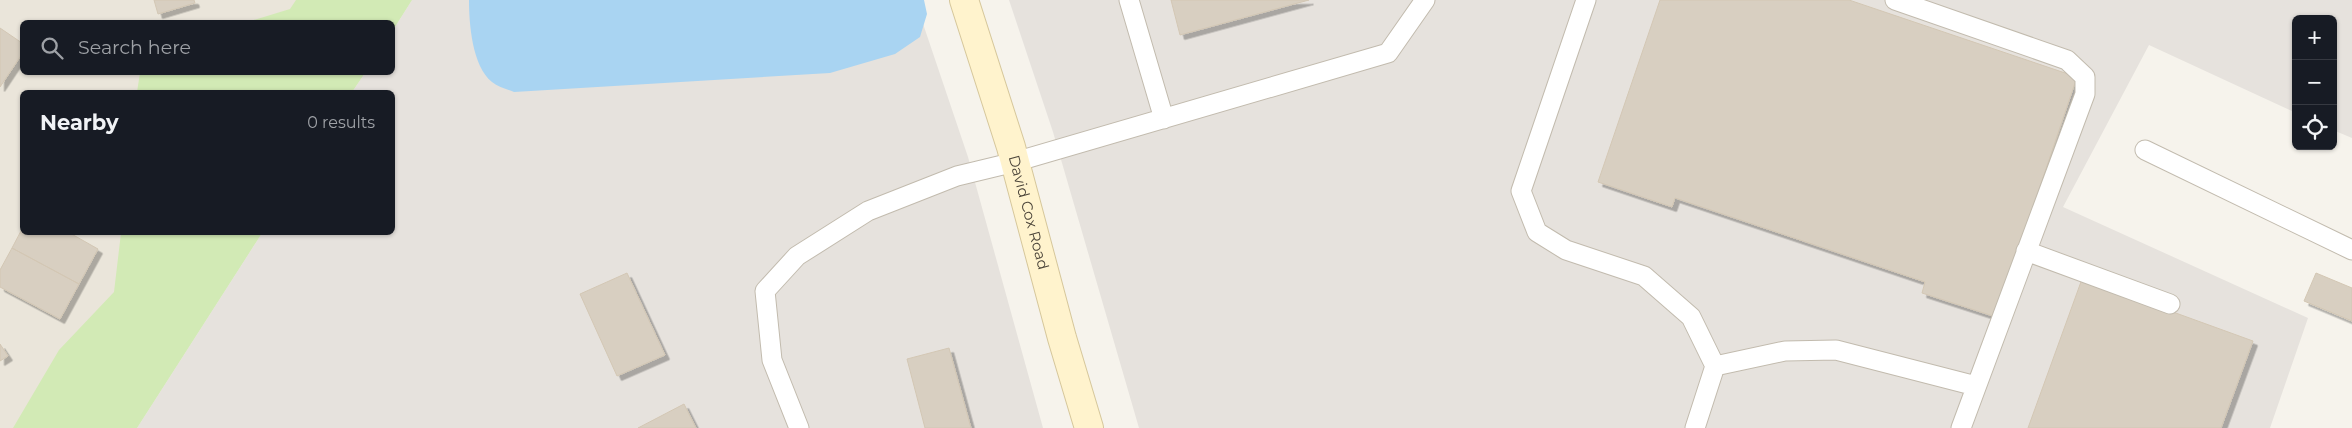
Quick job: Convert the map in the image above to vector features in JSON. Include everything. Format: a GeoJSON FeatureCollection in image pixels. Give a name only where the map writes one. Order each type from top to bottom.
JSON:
{"type":"FeatureCollection","features":[{"type":"Feature","properties":{"kind":"main road","name":"David Cox Road"},"geometry":{"type":"LineString","coordinates":[[964,0],[1015,162],[1062,338],[1089,428]]}},
{"type":"Feature","properties":{"kind":"lane"},"geometry":{"type":"LineString","coordinates":[[1129,0],[1164,118]]}},
{"type":"Feature","properties":{"kind":"lane"},"geometry":{"type":"LineString","coordinates":[[799,428],[772,360],[765,291],[796,256],[868,211],[957,176],[1015,162],[1388,53],[1425,0]]}},
{"type":"Feature","properties":{"kind":"lane"},"geometry":{"type":"LineString","coordinates":[[1586,0],[1520,191],[1537,232],[1566,250],[1644,276],[1691,317],[1714,366],[1695,428]]}},
{"type":"Feature","properties":{"kind":"lane"},"geometry":{"type":"LineString","coordinates":[[1895,0],[2067,60],[2085,77],[2085,94],[1961,428]]}},
{"type":"Feature","properties":{"kind":"lane"},"geometry":{"type":"LineString","coordinates":[[2145,150],[2352,250]]}},
{"type":"Feature","properties":{"kind":"lane"},"geometry":{"type":"LineString","coordinates":[[2026,251],[2170,304]]}},
{"type":"Feature","properties":{"kind":"lane"},"geometry":{"type":"LineString","coordinates":[[1714,366],[1785,351],[1836,350],[1976,386]]}},
{"type":"Feature","properties":{"kind":"shaded area"},"geometry":{"type":"Polygon","coordinates":[[[0,0],[412,0],[395,27],[395,20],[20,20],[20,75],[364,75],[353,90],[20,90],[20,235],[261,235],[137,428],[0,428],[0,0]]]}},
{"type":"Feature","properties":{"kind":"shaded area"},"geometry":{"type":"Polygon","coordinates":[[[412,0],[915,0],[968,157],[1043,428],[137,428],[261,235],[395,235],[395,90],[353,90],[364,75],[395,75],[395,27],[412,0]]]}},
{"type":"Feature","properties":{"kind":"shaded area"},"geometry":{"type":"Polygon","coordinates":[[[1009,0],[2352,0],[2352,138],[2337,132],[2337,15],[2292,15],[2292,111],[2149,45],[2063,207],[2308,318],[2270,428],[1139,428],[1053,132],[1009,0]]]}},
{"type":"Feature","properties":{"kind":"green space"},"geometry":{"type":"Polygon","coordinates":[[[296,0],[412,0],[395,27],[395,20],[254,20],[290,9],[296,0]]]}},
{"type":"Feature","properties":{"kind":"green space"},"geometry":{"type":"Polygon","coordinates":[[[140,75],[364,75],[353,90],[137,90],[140,75]]]}},
{"type":"Feature","properties":{"kind":"green space"},"geometry":{"type":"Polygon","coordinates":[[[121,235],[261,235],[137,428],[13,428],[59,350],[114,292],[121,235]]]}},
{"type":"Feature","properties":{"kind":"water"},"geometry":{"type":"Polygon","coordinates":[[[469,0],[924,0],[927,14],[920,37],[895,54],[830,73],[514,92],[492,82],[480,66],[471,32],[469,0]]]}},
{"type":"Feature","properties":{"kind":"building"},"geometry":{"type":"Polygon","coordinates":[[[154,0],[194,0],[195,3],[158,14],[154,0]]]}},
{"type":"Feature","properties":{"kind":"building"},"geometry":{"type":"Polygon","coordinates":[[[1171,0],[1309,0],[1180,35],[1171,0]]]}},
{"type":"Feature","properties":{"kind":"building"},"geometry":{"type":"Polygon","coordinates":[[[1660,0],[1849,0],[2077,77],[1996,317],[1922,293],[1925,282],[1675,198],[1672,207],[1598,182],[1660,0]]]}},
{"type":"Feature","properties":{"kind":"building"},"geometry":{"type":"Polygon","coordinates":[[[0,28],[20,42],[20,57],[0,87],[0,28]]]}},
{"type":"Feature","properties":{"kind":"building"},"geometry":{"type":"Polygon","coordinates":[[[20,233],[20,235],[73,235],[98,249],[79,284],[12,248],[20,233]]]}},
{"type":"Feature","properties":{"kind":"building"},"geometry":{"type":"Polygon","coordinates":[[[12,248],[79,284],[60,319],[0,287],[0,270],[12,248]]]}},
{"type":"Feature","properties":{"kind":"building"},"geometry":{"type":"Polygon","coordinates":[[[627,273],[665,355],[617,376],[580,294],[627,273]]]}},
{"type":"Feature","properties":{"kind":"building"},"geometry":{"type":"Polygon","coordinates":[[[2316,273],[2352,288],[2352,321],[2304,301],[2316,273]]]}},
{"type":"Feature","properties":{"kind":"building"},"geometry":{"type":"Polygon","coordinates":[[[2082,279],[2253,341],[2221,428],[2028,428],[2082,279]]]}},
{"type":"Feature","properties":{"kind":"building"},"geometry":{"type":"Polygon","coordinates":[[[0,344],[8,356],[0,361],[0,344]]]}},
{"type":"Feature","properties":{"kind":"building"},"geometry":{"type":"Polygon","coordinates":[[[949,348],[971,428],[925,428],[907,359],[949,348]]]}},
{"type":"Feature","properties":{"kind":"building"},"geometry":{"type":"Polygon","coordinates":[[[684,404],[696,428],[638,428],[684,404]]]}}]}
